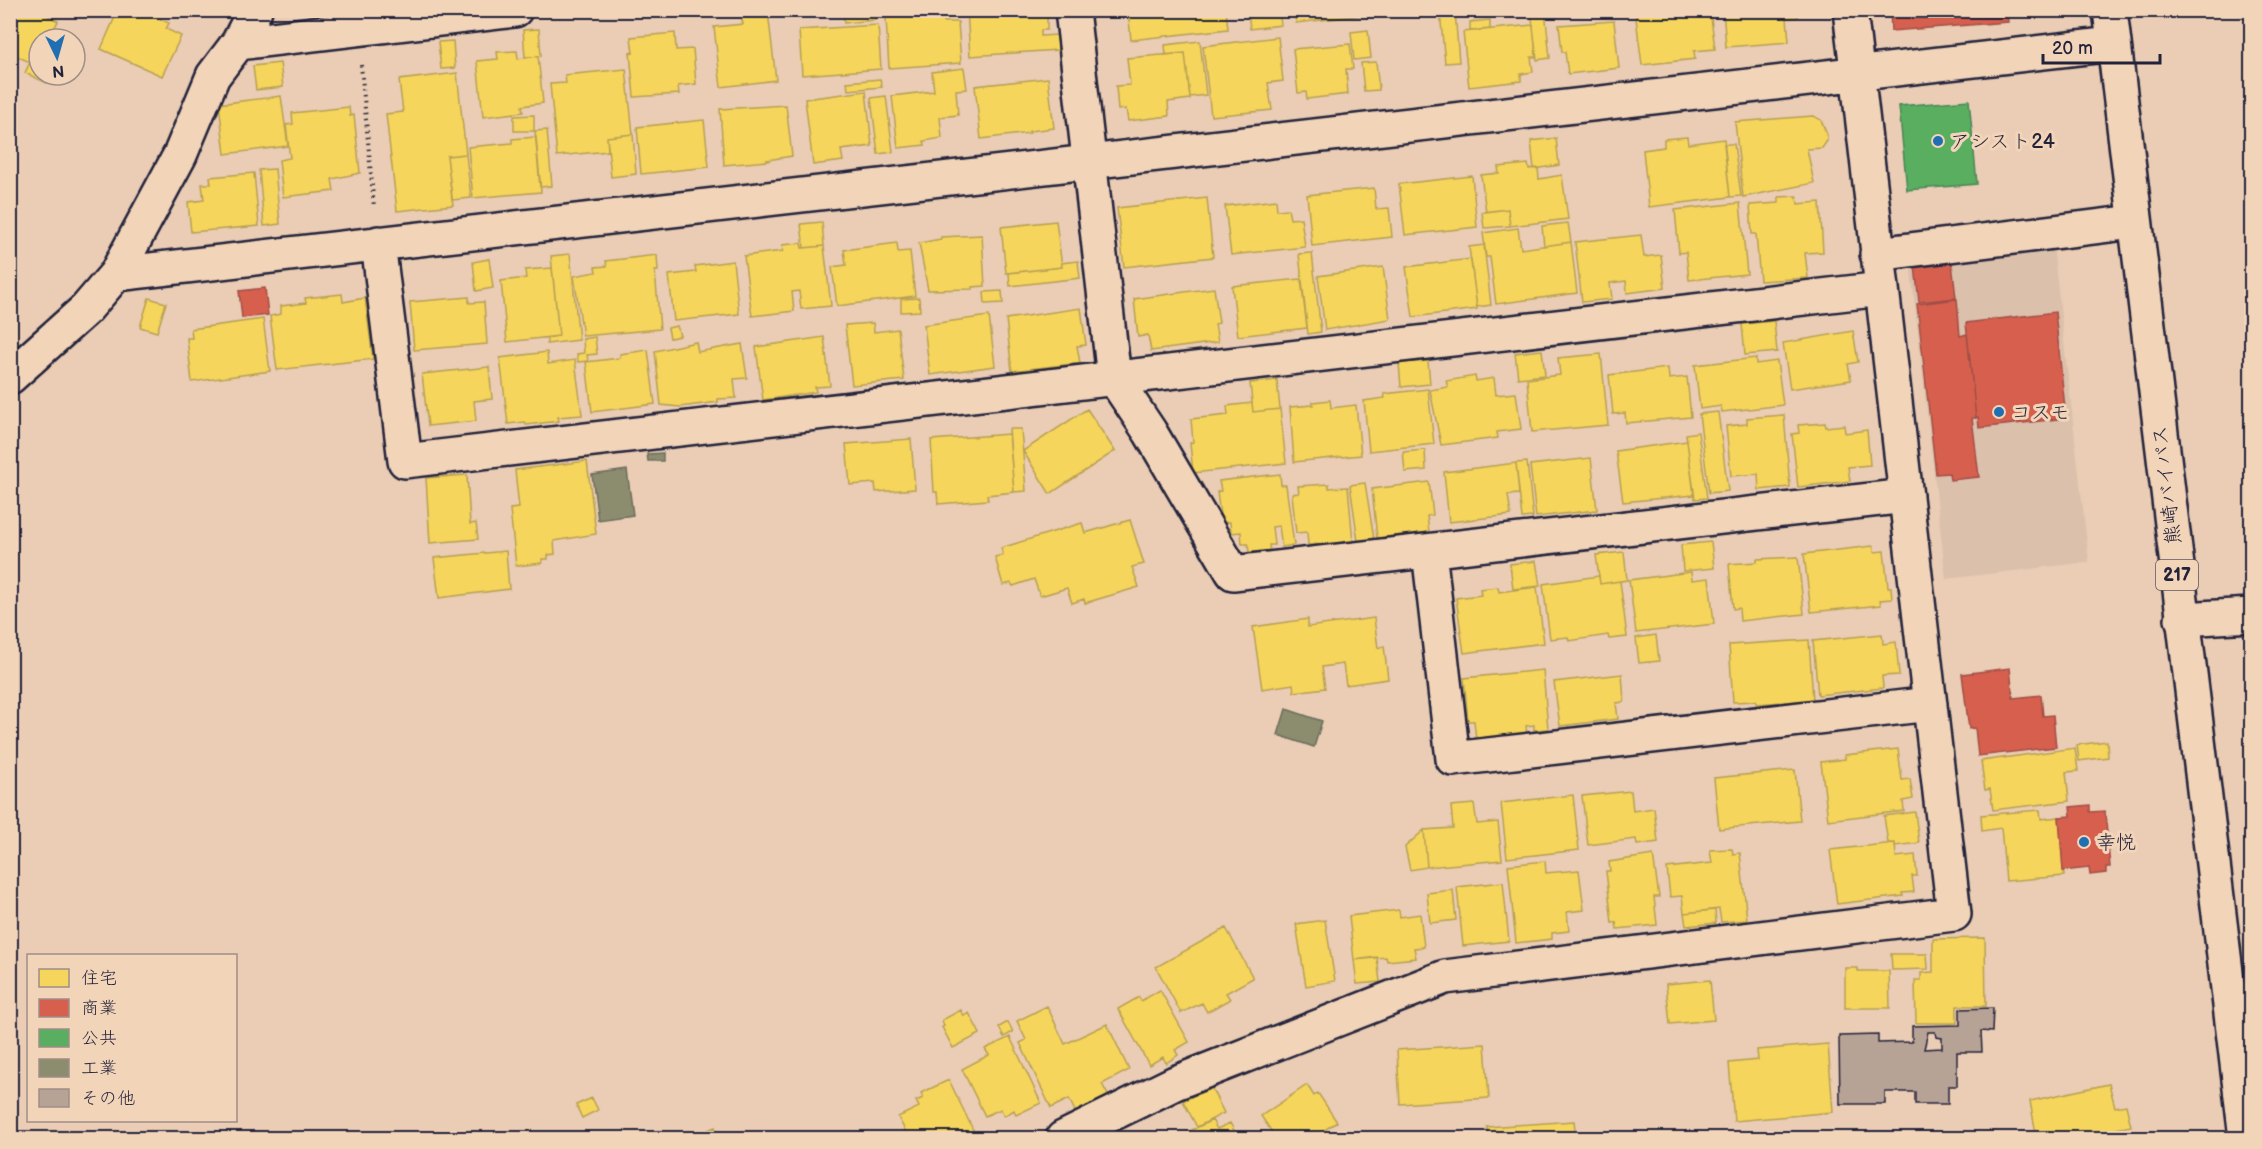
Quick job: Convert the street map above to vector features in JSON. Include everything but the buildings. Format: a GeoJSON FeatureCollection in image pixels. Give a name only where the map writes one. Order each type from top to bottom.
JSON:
{"type":"FeatureCollection","features":[{"type":"Feature","properties":{"kind":"main road"},"geometry":{"type":"LineString","coordinates":[[10,377],[86,309],[116,274],[180,154],[213,76],[238,43],[255,10]]}},
{"type":"Feature","properties":{"kind":"main road"},"geometry":{"type":"LineString","coordinates":[[1072,10],[1114,378],[1150,432],[1233,573],[1906,496]]}},
{"type":"Feature","properties":{"kind":"main road"},"geometry":{"type":"LineString","coordinates":[[1063,1138],[1175,1083],[1445,977],[1954,914],[1850,10]]}},
{"type":"Feature","properties":{"kind":"main road","name":"熊崎バイパス"},"geometry":{"type":"LineString","coordinates":[[2110,10],[2246,1138]]}},
{"type":"Feature","properties":{"kind":"main road"},"geometry":{"type":"LineString","coordinates":[[238,43],[498,12]]}},
{"type":"Feature","properties":{"kind":"main road"},"geometry":{"type":"LineString","coordinates":[[116,274],[2113,44]]}},
{"type":"Feature","properties":{"kind":"main road"},"geometry":{"type":"LineString","coordinates":[[1878,254],[2134,222]]}},
{"type":"Feature","properties":{"kind":"main road"},"geometry":{"type":"LineString","coordinates":[[378,243],[405,461],[1882,289]]}},
{"type":"Feature","properties":{"kind":"main road"},"geometry":{"type":"LineString","coordinates":[[1429,551],[1453,759],[1930,704]]}},
{"type":"Feature","properties":{"kind":"main road"},"geometry":{"type":"LineString","coordinates":[[2182,619],[2252,615]]}},
{"type":"Feature","properties":{"kind":"path"},"geometry":{"type":"LineString","coordinates":[[358,29],[378,243]]}},
{"type":"Feature","properties":{"kind":"shaded area","name":"コスモ"},"geometry":{"type":"Polygon","coordinates":[[[2053,246],[2089,562],[1946,579],[1910,262],[2053,246]]]}},
{"type":"Feature","properties":{"kind":"place","name":"アシスト24"},"geometry":{"type":"Point","coordinates":[1938,141]}},
{"type":"Feature","properties":{"kind":"place","name":"コスモ"},"geometry":{"type":"Point","coordinates":[1999,412]}},
{"type":"Feature","properties":{"kind":"place","name":"幸悦"},"geometry":{"type":"Point","coordinates":[2084,842]}}]}
